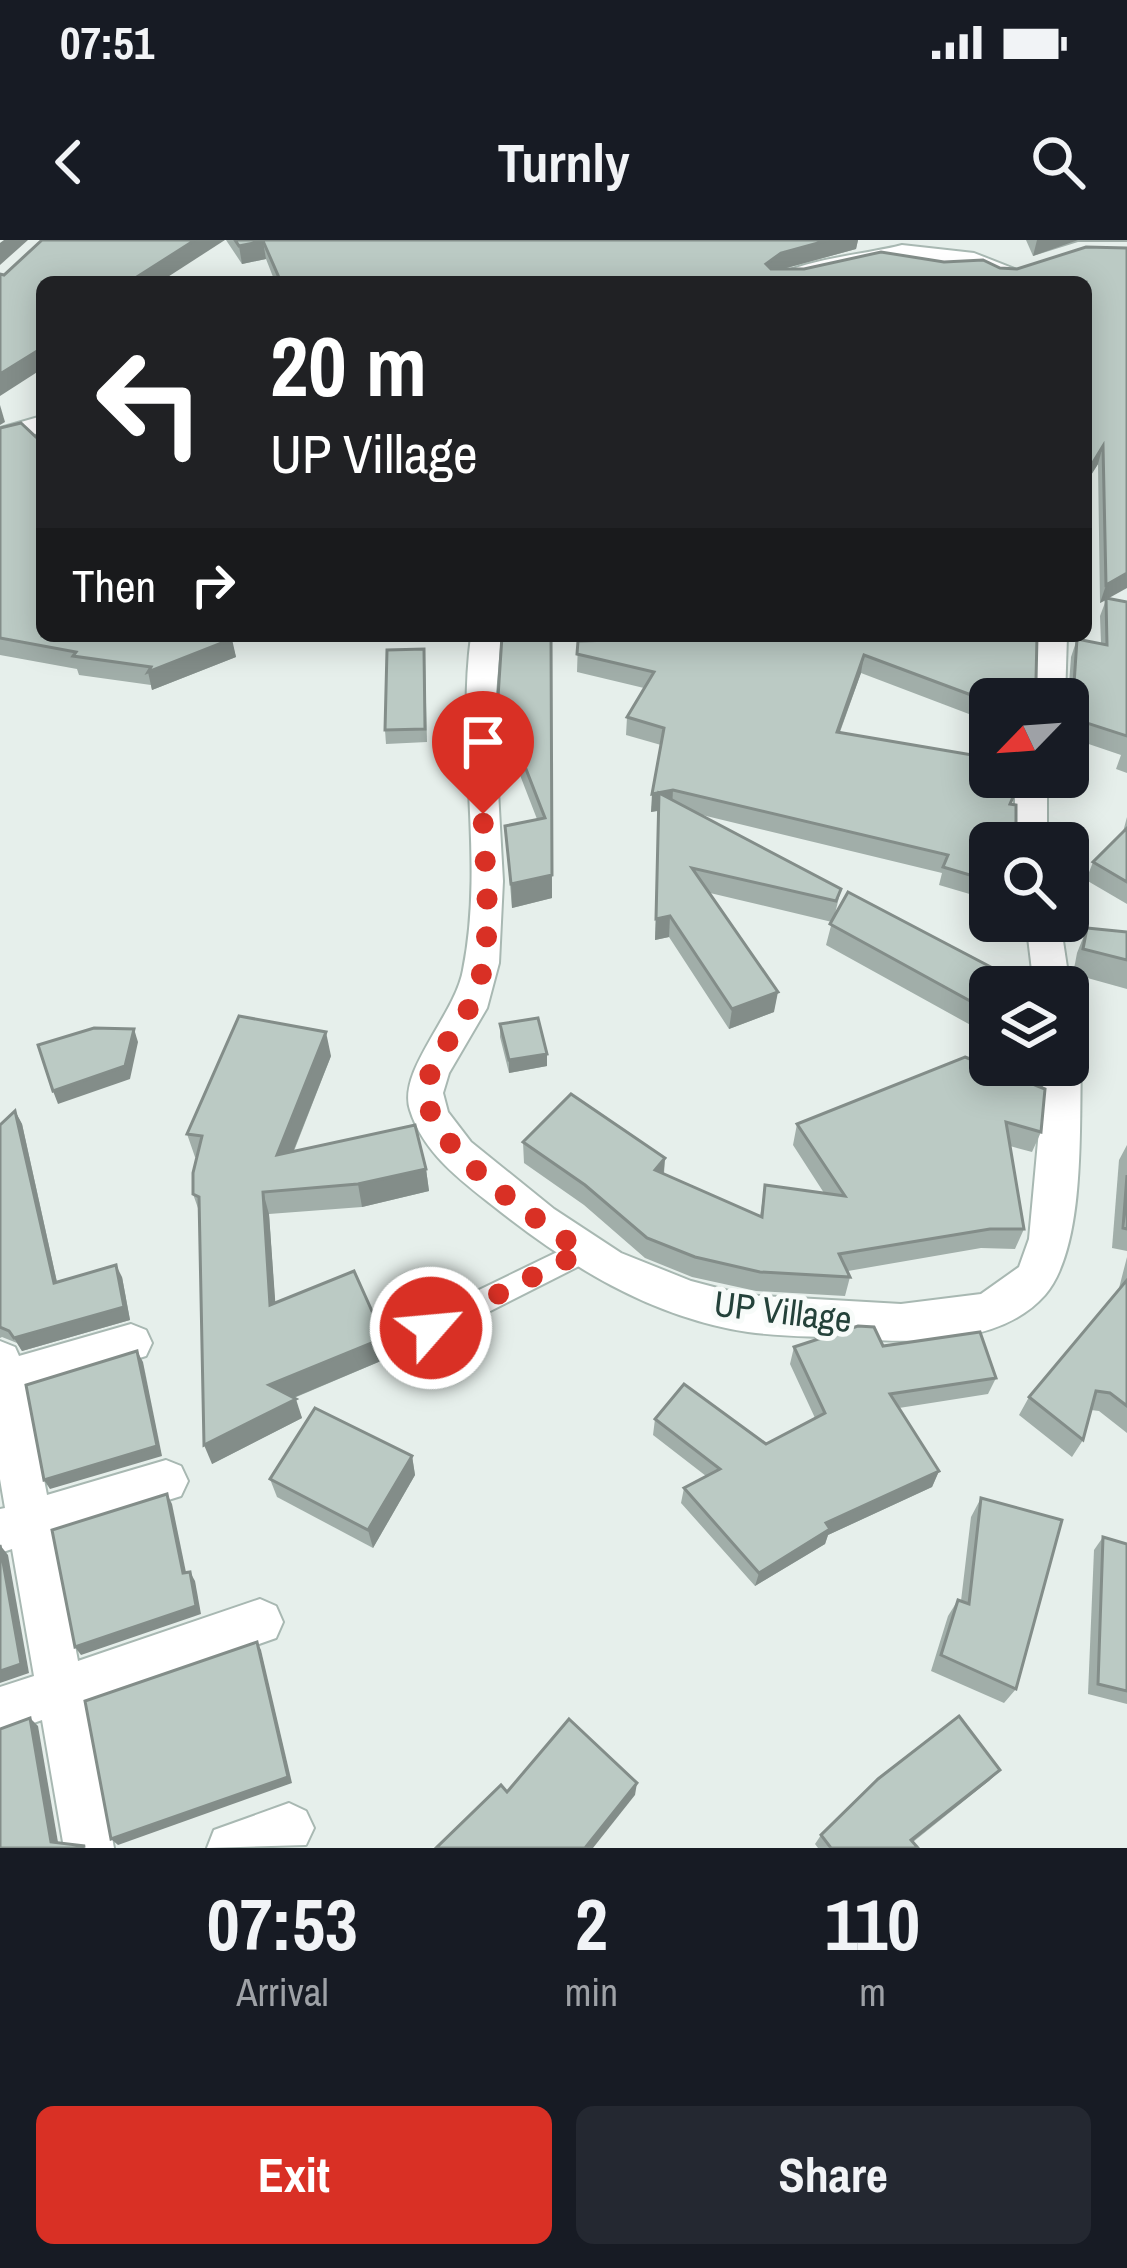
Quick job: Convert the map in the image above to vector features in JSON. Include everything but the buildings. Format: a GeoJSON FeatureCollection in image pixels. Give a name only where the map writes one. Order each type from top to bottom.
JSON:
{"type":"FeatureCollection","features":[{"type":"Feature","properties":{"kind":"street"},"geometry":{"type":"LineString","coordinates":[[795,276],[902,252],[974,260],[1003,276]]}},
{"type":"Feature","properties":{"kind":"street"},"geometry":{"type":"LineString","coordinates":[[1008,276],[1038,266]]}},
{"type":"Feature","properties":{"kind":"street"},"geometry":{"type":"LineString","coordinates":[[0,436],[36,426]]}},
{"type":"Feature","properties":{"kind":"street","name":"UP Village"},"geometry":{"type":"LineString","coordinates":[[484,642],[477,714],[487,924],[478,988],[429,1076],[424,1102],[436,1125],[475,1170],[582,1252],[689,1299],[748,1314],[894,1324],[963,1317],[1010,1300],[1036,1277],[1056,1179],[1062,1086]]}},
{"type":"Feature","properties":{"kind":"street"},"geometry":{"type":"LineString","coordinates":[[1052,642],[1053,678]]}},
{"type":"Feature","properties":{"kind":"street"},"geometry":{"type":"LineString","coordinates":[[89,1848],[60,1690],[15,1526],[1,1374],[131,1343]]}},
{"type":"Feature","properties":{"kind":"street"},"geometry":{"type":"LineString","coordinates":[[15,1526],[166,1481]]}},
{"type":"Feature","properties":{"kind":"street"},"geometry":{"type":"LineString","coordinates":[[0,1711],[260,1622]]}},
{"type":"Feature","properties":{"kind":"street"},"geometry":{"type":"LineString","coordinates":[[232,1848],[289,1828]]}},
{"type":"Feature","properties":{"kind":"lane"},"geometry":{"type":"LineString","coordinates":[[431,1328],[582,1252]]}},
{"type":"Feature","properties":{"kind":"route"},"geometry":{"type":"LineString","coordinates":[[431,1328],[582,1252],[475,1170],[436,1125],[424,1102],[429,1076],[478,988],[487,924],[483,814]]}}]}
